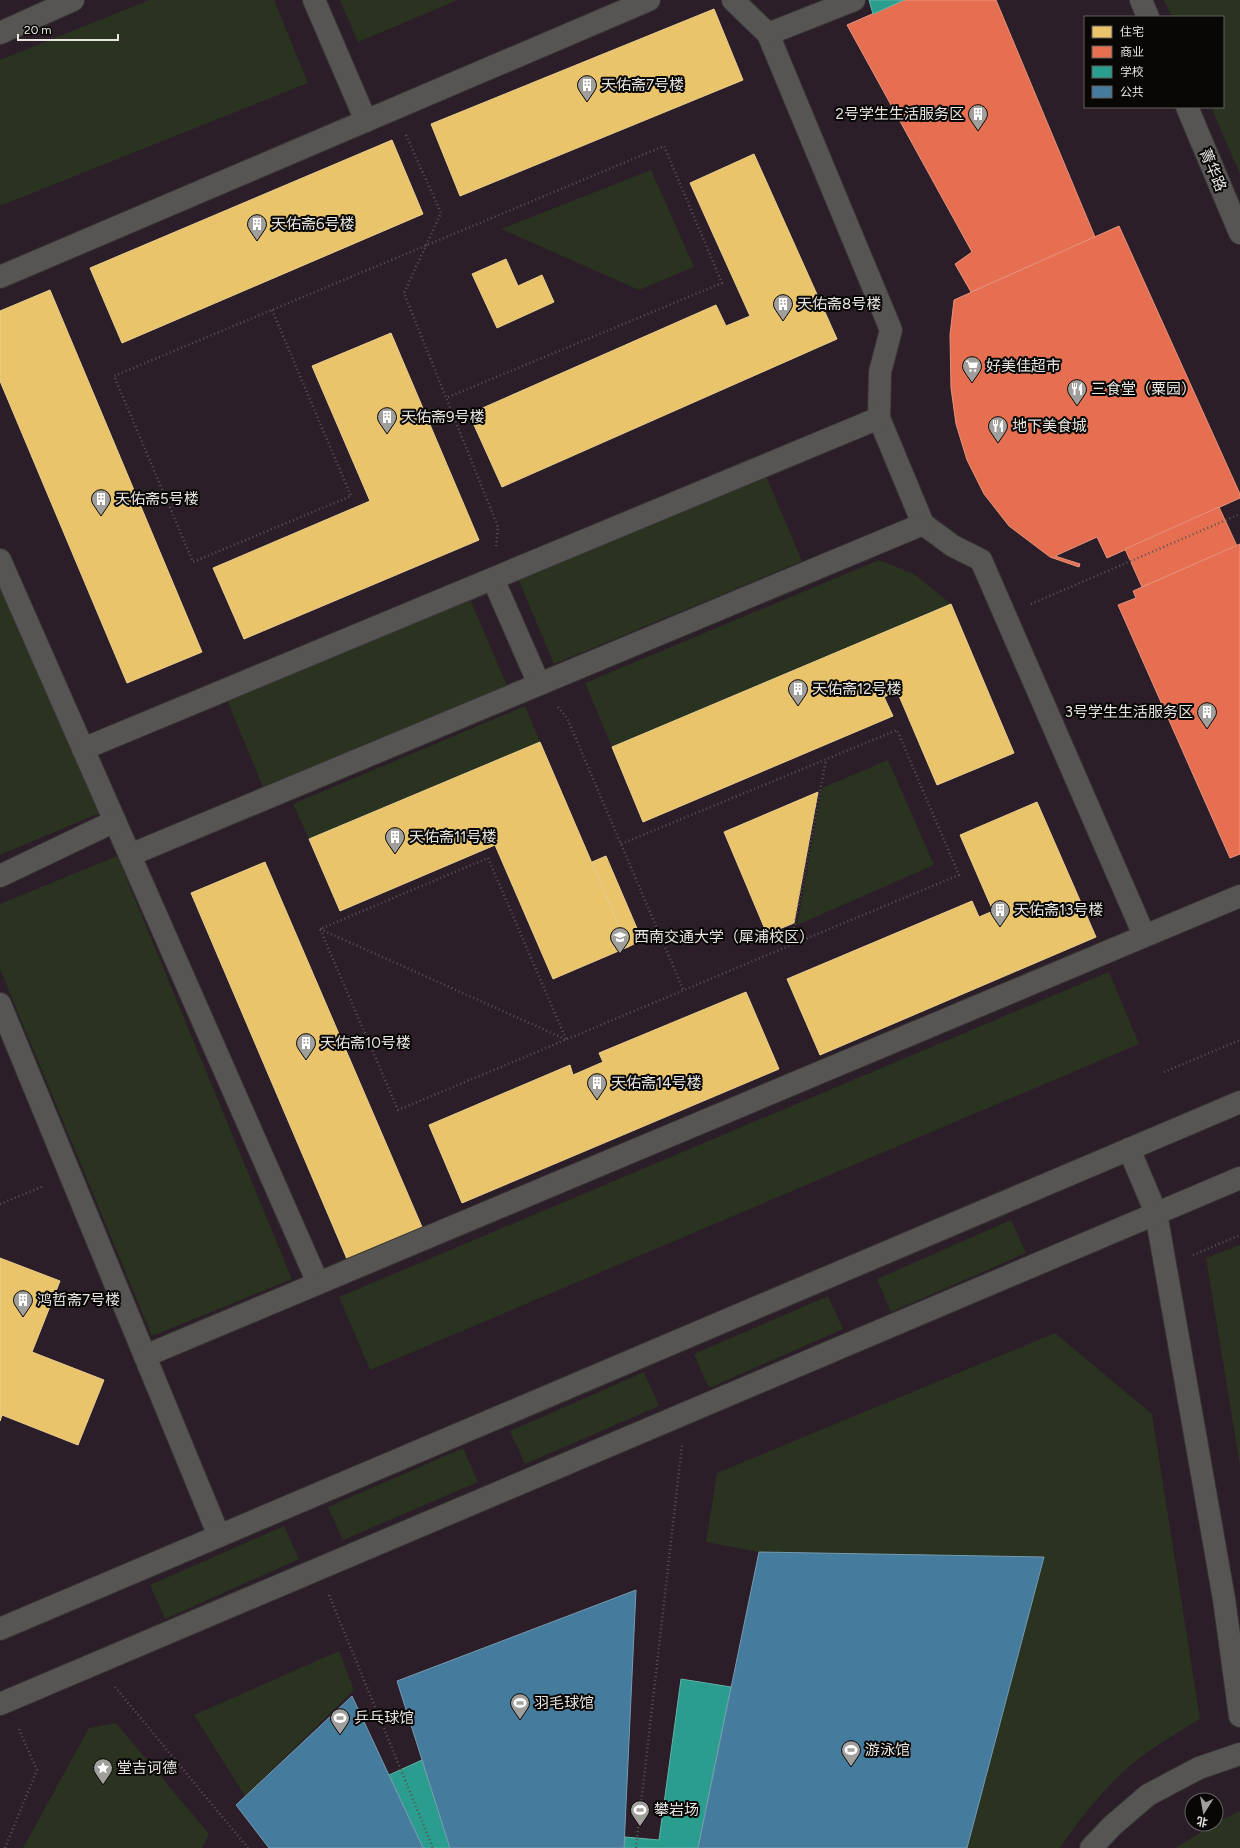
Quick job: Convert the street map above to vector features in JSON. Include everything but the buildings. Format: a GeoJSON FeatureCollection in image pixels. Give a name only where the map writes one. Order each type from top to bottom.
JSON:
{"type":"FeatureCollection","features":[{"type":"Feature","properties":{"kind":"street"},"geometry":{"type":"LineString","coordinates":[[0,33],[73,0]]}},
{"type":"Feature","properties":{"kind":"street"},"geometry":{"type":"LineString","coordinates":[[314,0],[366,121]]}},
{"type":"Feature","properties":{"kind":"street"},"geometry":{"type":"LineString","coordinates":[[0,277],[649,0]]}},
{"type":"Feature","properties":{"kind":"street"},"geometry":{"type":"LineString","coordinates":[[733,0],[768,34],[891,330],[880,372],[879,418],[923,524],[954,546],[982,560],[1144,935]]}},
{"type":"Feature","properties":{"kind":"street"},"geometry":{"type":"LineString","coordinates":[[768,34],[854,0]]}},
{"type":"Feature","properties":{"kind":"street"},"geometry":{"type":"LineString","coordinates":[[1141,0],[1148,16]]}},
{"type":"Feature","properties":{"kind":"street","name":"菁华路"},"geometry":{"type":"LineString","coordinates":[[1187,108],[1240,233]]}},
{"type":"Feature","properties":{"kind":"street"},"geometry":{"type":"LineString","coordinates":[[83,749],[879,418]]}},
{"type":"Feature","properties":{"kind":"street"},"geometry":{"type":"LineString","coordinates":[[130,855],[923,524]]}},
{"type":"Feature","properties":{"kind":"street"},"geometry":{"type":"LineString","coordinates":[[0,560],[318,1283]]}},
{"type":"Feature","properties":{"kind":"street"},"geometry":{"type":"LineString","coordinates":[[493,579],[539,684]]}},
{"type":"Feature","properties":{"kind":"street"},"geometry":{"type":"LineString","coordinates":[[0,876],[115,821]]}},
{"type":"Feature","properties":{"kind":"street"},"geometry":{"type":"LineString","coordinates":[[145,1356],[1144,935],[1240,896]]}},
{"type":"Feature","properties":{"kind":"street"},"geometry":{"type":"LineString","coordinates":[[0,1004],[219,1536]]}},
{"type":"Feature","properties":{"kind":"street"},"geometry":{"type":"LineString","coordinates":[[0,1629],[1240,1102]]}},
{"type":"Feature","properties":{"kind":"street"},"geometry":{"type":"LineString","coordinates":[[1129,1149],[1156,1213],[1232,1600],[1240,1716]]}},
{"type":"Feature","properties":{"kind":"street"},"geometry":{"type":"LineString","coordinates":[[3,1703],[1240,1178]]}},
{"type":"Feature","properties":{"kind":"street"},"geometry":{"type":"LineString","coordinates":[[1091,1848],[1148,1795],[1199,1768],[1240,1754]]}},
{"type":"Feature","properties":{"kind":"path"},"geometry":{"type":"LineString","coordinates":[[394,109],[441,213],[404,293],[498,528],[493,579]]}},
{"type":"Feature","properties":{"kind":"path"},"geometry":{"type":"LineString","coordinates":[[272,310],[351,496],[193,562],[114,376],[664,146],[722,283],[446,398]]}},
{"type":"Feature","properties":{"kind":"path"},"geometry":{"type":"LineString","coordinates":[[1005,615],[1240,514]]}},
{"type":"Feature","properties":{"kind":"path"},"geometry":{"type":"LineString","coordinates":[[539,684],[567,718],[683,989]]}},
{"type":"Feature","properties":{"kind":"path"},"geometry":{"type":"LineString","coordinates":[[320,929],[398,1110],[683,989],[958,875],[897,730],[621,844]]}},
{"type":"Feature","properties":{"kind":"path"},"geometry":{"type":"LineString","coordinates":[[791,944],[826,760]]}},
{"type":"Feature","properties":{"kind":"path"},"geometry":{"type":"LineString","coordinates":[[320,929],[488,858],[566,1039]]}},
{"type":"Feature","properties":{"kind":"path"},"geometry":{"type":"LineString","coordinates":[[320,929],[566,1039]]}},
{"type":"Feature","properties":{"kind":"path"},"geometry":{"type":"LineString","coordinates":[[1164,1072],[1240,1040]]}},
{"type":"Feature","properties":{"kind":"path"},"geometry":{"type":"LineString","coordinates":[[0,1204],[70,1175]]}},
{"type":"Feature","properties":{"kind":"path"},"geometry":{"type":"LineString","coordinates":[[1166,1267],[1240,1235]]}},
{"type":"Feature","properties":{"kind":"path"},"geometry":{"type":"LineString","coordinates":[[636,1848],[686,1413]]}},
{"type":"Feature","properties":{"kind":"path"},"geometry":{"type":"LineString","coordinates":[[318,1569],[432,1848]]}},
{"type":"Feature","properties":{"kind":"path"},"geometry":{"type":"LineString","coordinates":[[96,1664],[248,1848]]}},
{"type":"Feature","properties":{"kind":"path"},"geometry":{"type":"LineString","coordinates":[[3,1703],[37,1770],[5,1848]]}},
{"type":"Feature","properties":{"kind":"shaded area","name":"西南交通大学（犀浦校区）"},"geometry":{"type":"Polygon","coordinates":[[[0,0],[1209,0],[1216,16],[1084,16],[1084,108],[1224,108],[1224,105],[1240,73],[1240,1848],[0,1848],[0,0]]]}},
{"type":"Feature","properties":{"kind":"green space"},"geometry":{"type":"Polygon","coordinates":[[[149,0],[274,0],[308,83],[0,206],[0,60],[149,0]]]}},
{"type":"Feature","properties":{"kind":"green space"},"geometry":{"type":"Polygon","coordinates":[[[340,0],[458,0],[358,42],[340,0]]]}},
{"type":"Feature","properties":{"kind":"green space"},"geometry":{"type":"Polygon","coordinates":[[[1164,0],[1240,0],[1240,174],[1211,108],[1224,108],[1224,16],[1172,16],[1164,0]]]}},
{"type":"Feature","properties":{"kind":"green space"},"geometry":{"type":"Polygon","coordinates":[[[651,170],[694,267],[639,290],[501,229],[651,170]]]}},
{"type":"Feature","properties":{"kind":"green space"},"geometry":{"type":"Polygon","coordinates":[[[766,476],[802,561],[554,664],[518,579],[766,476]]]}},
{"type":"Feature","properties":{"kind":"green space"},"geometry":{"type":"Polygon","coordinates":[[[879,560],[914,574],[951,604],[612,747],[585,683],[879,560]]]}},
{"type":"Feature","properties":{"kind":"green space"},"geometry":{"type":"Polygon","coordinates":[[[0,577],[102,812],[0,855],[0,577]]]}},
{"type":"Feature","properties":{"kind":"green space"},"geometry":{"type":"Polygon","coordinates":[[[470,599],[507,686],[263,787],[227,700],[470,599]]]}},
{"type":"Feature","properties":{"kind":"green space"},"geometry":{"type":"Polygon","coordinates":[[[525,706],[540,742],[309,839],[293,804],[525,706]]]}},
{"type":"Feature","properties":{"kind":"green space"},"geometry":{"type":"Polygon","coordinates":[[[888,760],[934,865],[797,925],[822,788],[888,760]]]}},
{"type":"Feature","properties":{"kind":"green space"},"geometry":{"type":"Polygon","coordinates":[[[117,856],[292,1279],[152,1336],[0,969],[0,904],[117,856]]]}},
{"type":"Feature","properties":{"kind":"green space"},"geometry":{"type":"Polygon","coordinates":[[[1109,972],[1139,1044],[370,1370],[339,1297],[1109,972]]]}},
{"type":"Feature","properties":{"kind":"green space"},"geometry":{"type":"Polygon","coordinates":[[[1011,1220],[1026,1253],[891,1312],[877,1279],[1011,1220]]]}},
{"type":"Feature","properties":{"kind":"green space"},"geometry":{"type":"Polygon","coordinates":[[[1240,1245],[1240,1466],[1206,1258],[1240,1245]]]}},
{"type":"Feature","properties":{"kind":"green space"},"geometry":{"type":"Polygon","coordinates":[[[828,1296],[843,1329],[709,1388],[694,1354],[828,1296]]]}},
{"type":"Feature","properties":{"kind":"green space"},"geometry":{"type":"Polygon","coordinates":[[[1055,1333],[1152,1414],[1200,1719],[1137,1760],[1119,1776],[1092,1805],[1060,1848],[967,1848],[1044,1558],[759,1552],[706,1542],[717,1473],[1055,1333]]]}},
{"type":"Feature","properties":{"kind":"green space"},"geometry":{"type":"Polygon","coordinates":[[[644,1372],[659,1406],[525,1464],[510,1431],[644,1372]]]}},
{"type":"Feature","properties":{"kind":"green space"},"geometry":{"type":"Polygon","coordinates":[[[463,1448],[478,1482],[343,1540],[328,1507],[463,1448]]]}},
{"type":"Feature","properties":{"kind":"green space"},"geometry":{"type":"Polygon","coordinates":[[[284,1526],[299,1559],[165,1619],[150,1585],[284,1526]]]}},
{"type":"Feature","properties":{"kind":"green space"},"geometry":{"type":"Polygon","coordinates":[[[339,1651],[354,1690],[245,1796],[194,1715],[339,1651]]]}},
{"type":"Feature","properties":{"kind":"green space"},"geometry":{"type":"Polygon","coordinates":[[[116,1723],[209,1834],[202,1848],[23,1848],[89,1728],[116,1723]]]}},
{"type":"Feature","properties":{"kind":"green space"},"geometry":{"type":"Polygon","coordinates":[[[1240,1811],[1240,1848],[1175,1848],[1201,1832],[1224,1832],[1224,1819],[1240,1811]]]}},
{"type":"Feature","properties":{"kind":"place","name":"天佑斋7号楼"},"geometry":{"type":"Point","coordinates":[587,102]}},
{"type":"Feature","properties":{"kind":"place","name":"2号学生生活服务区"},"geometry":{"type":"Point","coordinates":[978,131]}},
{"type":"Feature","properties":{"kind":"place","name":"天佑斋6号楼"},"geometry":{"type":"Point","coordinates":[257,241]}},
{"type":"Feature","properties":{"kind":"place","name":"天佑斋8号楼"},"geometry":{"type":"Point","coordinates":[783,321]}},
{"type":"Feature","properties":{"kind":"place","name":"好美佳超市"},"geometry":{"type":"Point","coordinates":[972,383]}},
{"type":"Feature","properties":{"kind":"place","name":"三食堂（粟园）"},"geometry":{"type":"Point","coordinates":[1077,406]}},
{"type":"Feature","properties":{"kind":"place","name":"天佑斋9号楼"},"geometry":{"type":"Point","coordinates":[387,434]}},
{"type":"Feature","properties":{"kind":"place","name":"地下美食城"},"geometry":{"type":"Point","coordinates":[998,443]}},
{"type":"Feature","properties":{"kind":"place","name":"天佑斋5号楼"},"geometry":{"type":"Point","coordinates":[101,516]}},
{"type":"Feature","properties":{"kind":"place","name":"天佑斋12号楼"},"geometry":{"type":"Point","coordinates":[798,706]}},
{"type":"Feature","properties":{"kind":"place","name":"3号学生生活服务区"},"geometry":{"type":"Point","coordinates":[1207,729]}},
{"type":"Feature","properties":{"kind":"place","name":"天佑斋11号楼"},"geometry":{"type":"Point","coordinates":[395,854]}},
{"type":"Feature","properties":{"kind":"place","name":"天佑斋13号楼"},"geometry":{"type":"Point","coordinates":[1000,927]}},
{"type":"Feature","properties":{"kind":"place","name":"西南交通大学（犀浦校区）"},"geometry":{"type":"Point","coordinates":[620,954]}},
{"type":"Feature","properties":{"kind":"place","name":"天佑斋10号楼"},"geometry":{"type":"Point","coordinates":[306,1060]}},
{"type":"Feature","properties":{"kind":"place","name":"天佑斋14号楼"},"geometry":{"type":"Point","coordinates":[597,1100]}},
{"type":"Feature","properties":{"kind":"place","name":"鸿哲斋7号楼"},"geometry":{"type":"Point","coordinates":[23,1317]}},
{"type":"Feature","properties":{"kind":"place","name":"羽毛球馆"},"geometry":{"type":"Point","coordinates":[520,1720]}},
{"type":"Feature","properties":{"kind":"place","name":"乒乓球馆"},"geometry":{"type":"Point","coordinates":[340,1735]}},
{"type":"Feature","properties":{"kind":"place","name":"游泳馆"},"geometry":{"type":"Point","coordinates":[851,1767]}},
{"type":"Feature","properties":{"kind":"place","name":"堂吉诃德"},"geometry":{"type":"Point","coordinates":[103,1785]}},
{"type":"Feature","properties":{"kind":"place","name":"攀岩场"},"geometry":{"type":"Point","coordinates":[640,1827]}}]}
